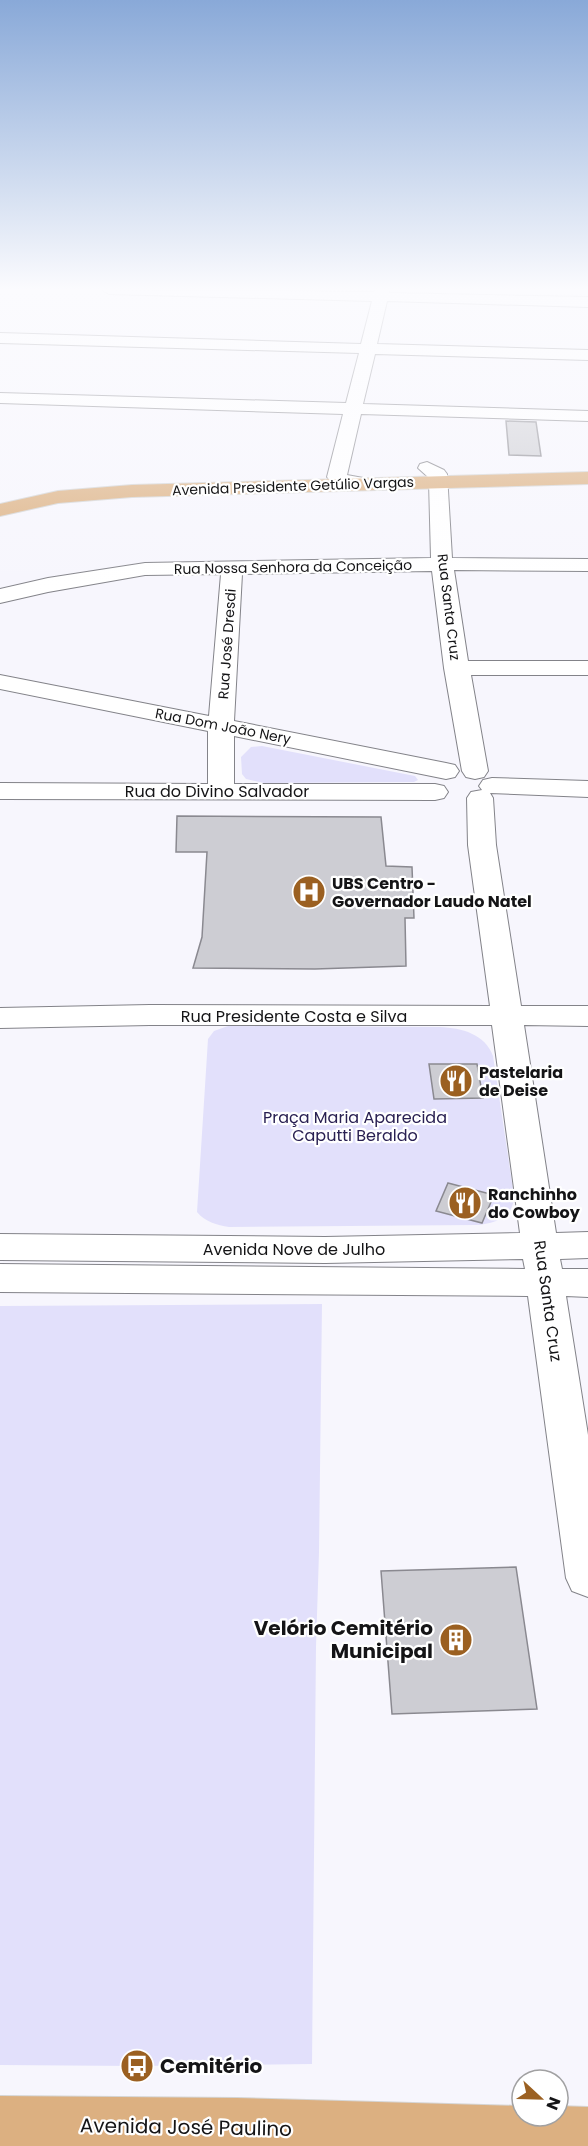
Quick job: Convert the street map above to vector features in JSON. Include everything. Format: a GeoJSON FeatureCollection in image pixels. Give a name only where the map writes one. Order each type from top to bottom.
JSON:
{"type":"FeatureCollection","features":[{"type":"Feature","properties":{"kind":"main road","name":"Avenida Presidente Getúlio Vargas"},"geometry":{"type":"LineString","coordinates":[[0,495],[51,485],[368,484],[433,475],[588,463]]}},
{"type":"Feature","properties":{"kind":"main road","name":"Avenida Presidente Getúlio Vargas"},"geometry":{"type":"LineString","coordinates":[[0,510],[58,497],[150,483],[339,470],[433,475],[588,478]]}},
{"type":"Feature","properties":{"kind":"main road","name":"Avenida José Paulino"},"geometry":{"type":"LineString","coordinates":[[0,2125],[237,2127],[588,2136]]}},
{"type":"Feature","properties":{"kind":"street"},"geometry":{"type":"LineString","coordinates":[[357,390],[338,477],[345,482],[368,484]]}},
{"type":"Feature","properties":{"kind":"street"},"geometry":{"type":"LineString","coordinates":[[0,398],[588,416]]}},
{"type":"Feature","properties":{"kind":"street","name":"Rua Santa Cruz"},"geometry":{"type":"LineString","coordinates":[[433,475],[456,668],[464,780],[482,845],[588,1578]]}},
{"type":"Feature","properties":{"kind":"street","name":"Rua Nossa Senhora da Conceição"},"geometry":{"type":"LineString","coordinates":[[0,596],[48,585],[145,569],[442,564],[588,565]]}},
{"type":"Feature","properties":{"kind":"street","name":"Rua José Dresdi"},"geometry":{"type":"LineString","coordinates":[[221,791],[221,726],[231,568]]}},
{"type":"Feature","properties":{"kind":"street"},"geometry":{"type":"LineString","coordinates":[[456,668],[588,668]]}},
{"type":"Feature","properties":{"kind":"street","name":"Rua Dom João Nery"},"geometry":{"type":"LineString","coordinates":[[0,682],[221,726],[464,780]]}},
{"type":"Feature","properties":{"kind":"street","name":"Rua do Divino Salvador"},"geometry":{"type":"LineString","coordinates":[[0,791],[221,791],[464,780],[588,789]]}},
{"type":"Feature","properties":{"kind":"street","name":"Rua Presidente Costa e Silva"},"geometry":{"type":"LineString","coordinates":[[0,1018],[588,1016]]}},
{"type":"Feature","properties":{"kind":"street","name":"Avenida Nove de Julho"},"geometry":{"type":"LineString","coordinates":[[0,1247],[324,1250],[588,1245]]}},
{"type":"Feature","properties":{"kind":"street","name":"Avenida Nove de Julho"},"geometry":{"type":"LineString","coordinates":[[0,1278],[588,1283]]}},
{"type":"Feature","properties":{"kind":"green space"},"geometry":{"type":"Polygon","coordinates":[[[262,746],[415,776],[418,780],[414,782],[264,783],[246,779],[242,774],[241,757],[251,747],[262,746]]]}},
{"type":"Feature","properties":{"kind":"green space","name":"Praça Maria Aparecida Caputti Beraldo"},"geometry":{"type":"Polygon","coordinates":[[[228,1026],[440,1027],[464,1031],[479,1037],[493,1056],[514,1196],[511,1209],[496,1221],[476,1225],[229,1227],[207,1221],[197,1212],[208,1039],[214,1031],[228,1026]]]}},
{"type":"Feature","properties":{"kind":"green space"},"geometry":{"type":"Polygon","coordinates":[[[322,1304],[312,2064],[0,2065],[0,1306],[322,1304]]]}},
{"type":"Feature","properties":{"kind":"building"},"geometry":{"type":"Polygon","coordinates":[[[506,421],[536,422],[541,456],[509,455],[506,421]]]}},
{"type":"Feature","properties":{"kind":"building","name":"UBS Centro - Governador Laudo Natel"},"geometry":{"type":"Polygon","coordinates":[[[177,816],[381,817],[386,866],[412,867],[414,918],[405,918],[406,966],[315,969],[193,968],[202,937],[207,852],[176,852],[177,816]]]}},
{"type":"Feature","properties":{"kind":"building","name":"Pastelaria de Deise"},"geometry":{"type":"Polygon","coordinates":[[[429,1064],[477,1064],[483,1098],[434,1099],[429,1064]]]}},
{"type":"Feature","properties":{"kind":"building","name":"Ranchinho do Cowboy"},"geometry":{"type":"Polygon","coordinates":[[[448,1183],[494,1195],[482,1223],[436,1211],[448,1183]]]}},
{"type":"Feature","properties":{"kind":"building","name":"Velório Cemitério Municipal"},"geometry":{"type":"Polygon","coordinates":[[[516,1567],[537,1709],[392,1714],[381,1571],[516,1567]]]}},
{"type":"Feature","properties":{"kind":"place","name":"UBS Centro - Governador Laudo Natel"},"geometry":{"type":"Point","coordinates":[309,892]}},
{"type":"Feature","properties":{"kind":"place","name":"Pastelaria de Deise"},"geometry":{"type":"Point","coordinates":[456,1081]}},
{"type":"Feature","properties":{"kind":"place","name":"Ranchinho do Cowboy"},"geometry":{"type":"Point","coordinates":[465,1203]}},
{"type":"Feature","properties":{"kind":"place","name":"Velório Cemitério Municipal"},"geometry":{"type":"Point","coordinates":[456,1640]}},
{"type":"Feature","properties":{"kind":"place","name":"Cemitério"},"geometry":{"type":"Point","coordinates":[137,2066]}}]}
